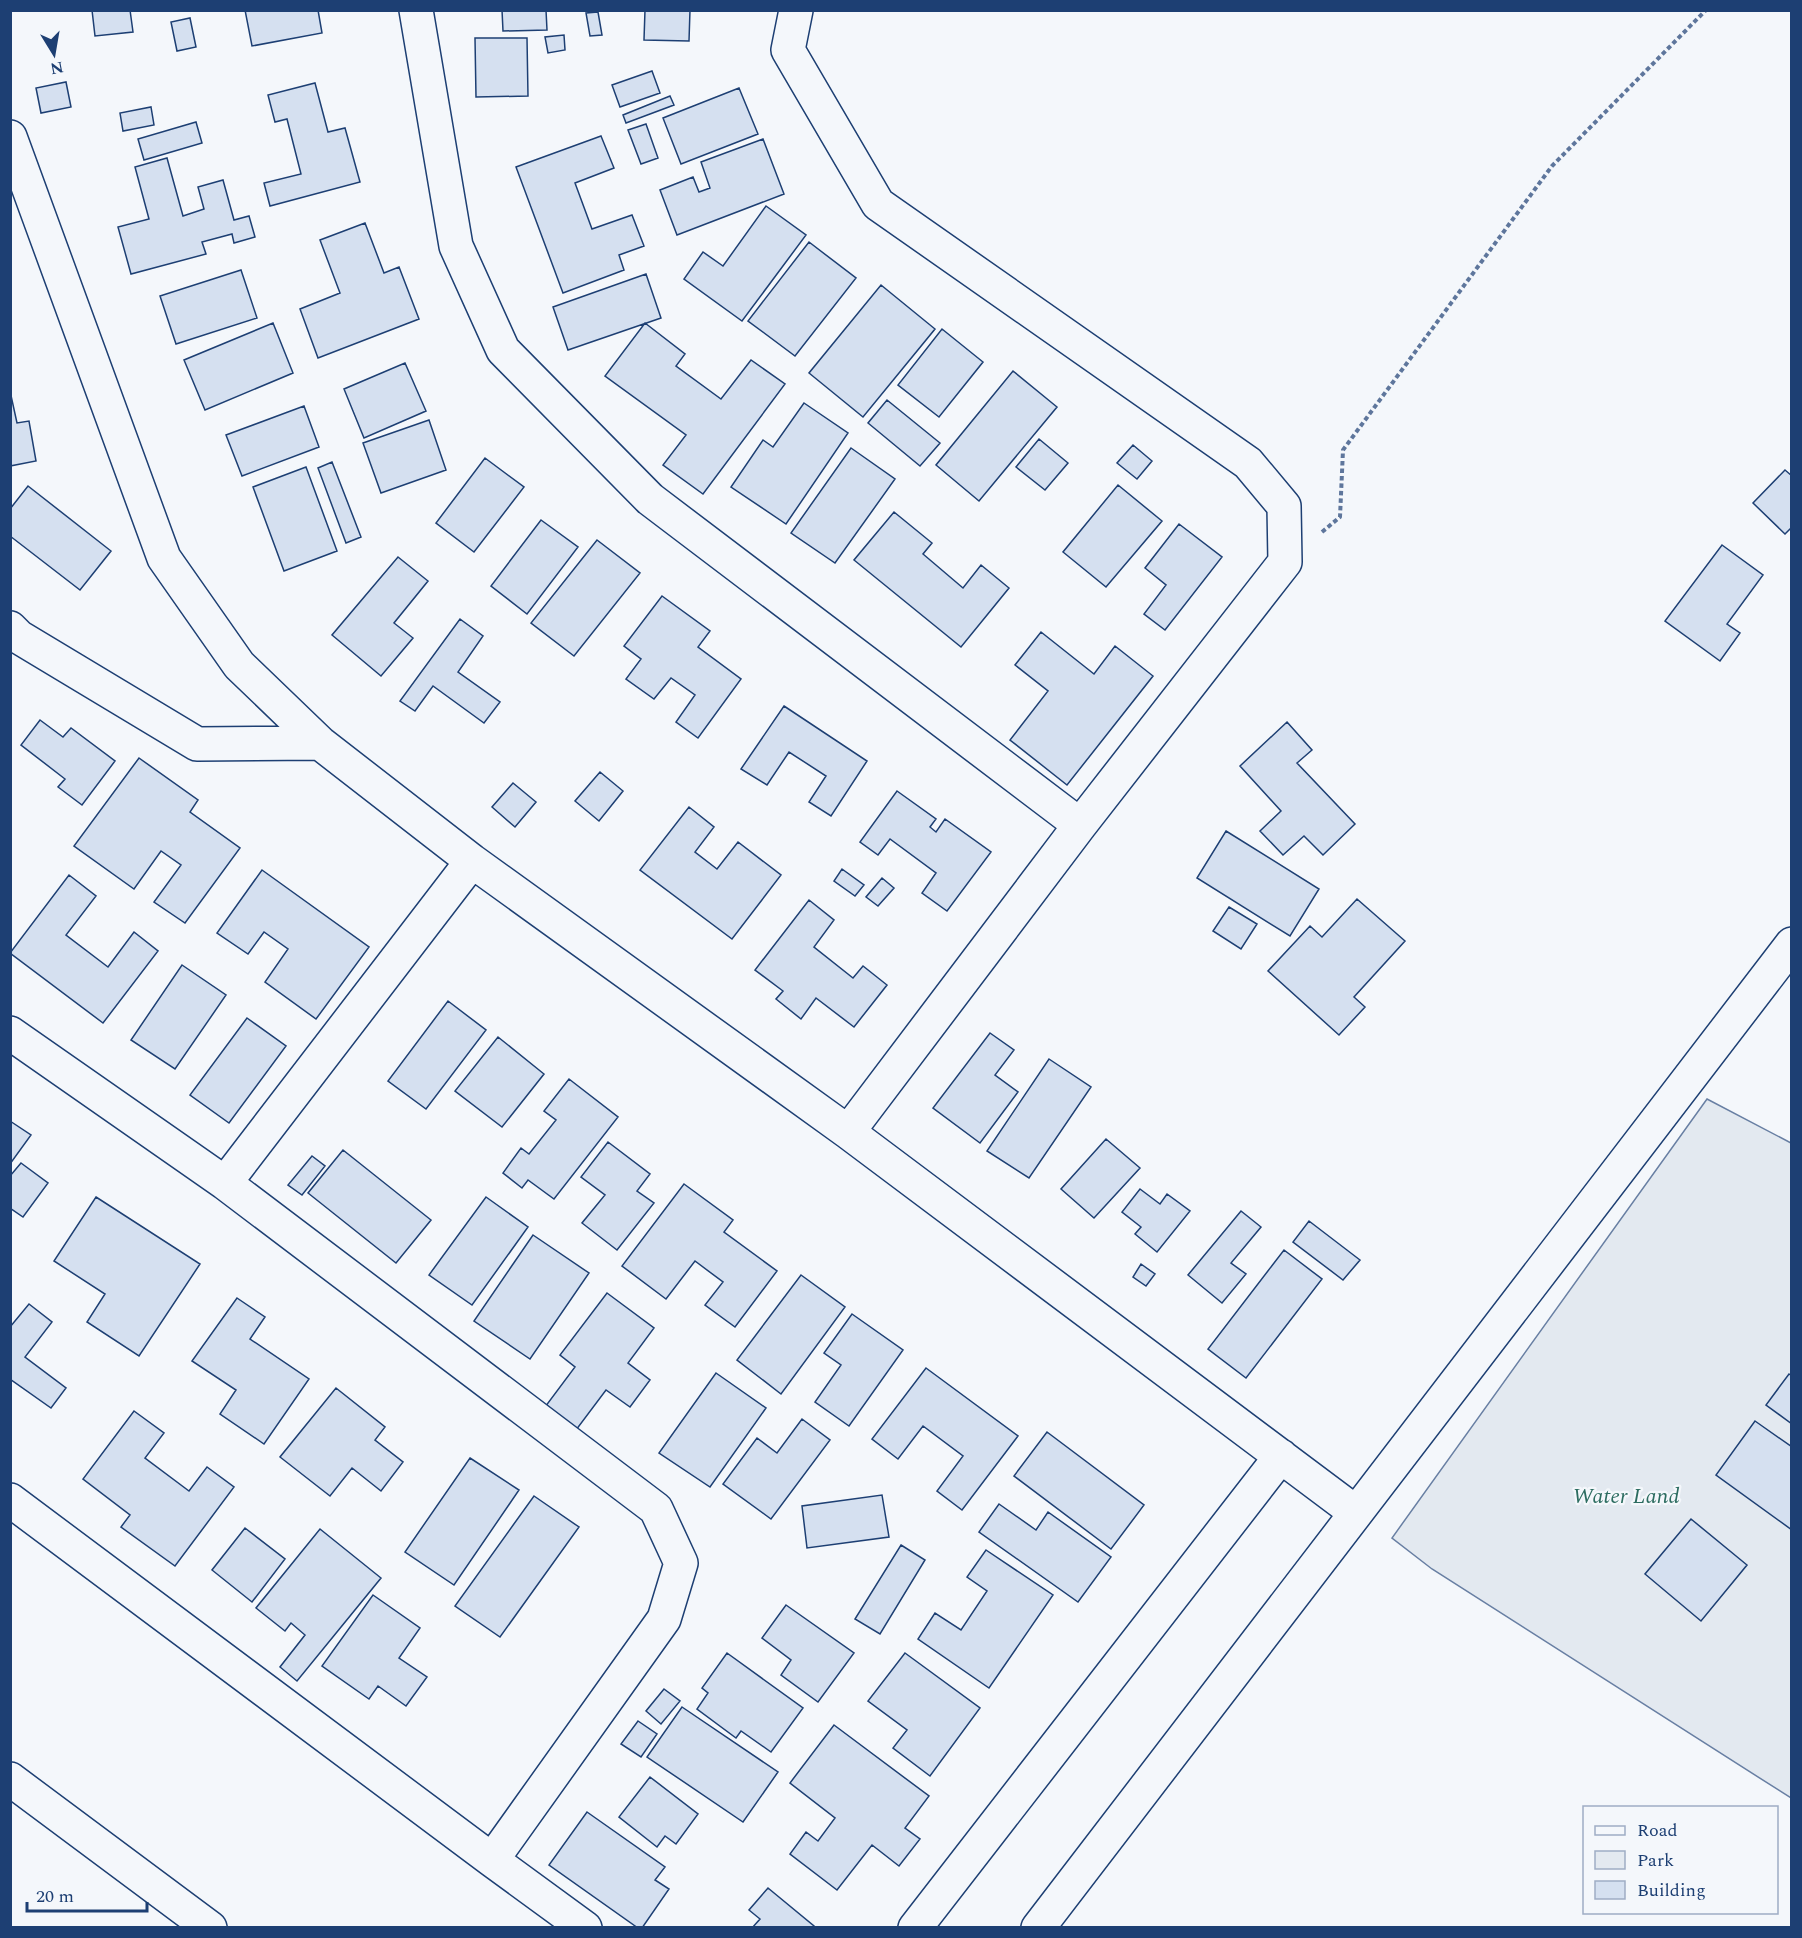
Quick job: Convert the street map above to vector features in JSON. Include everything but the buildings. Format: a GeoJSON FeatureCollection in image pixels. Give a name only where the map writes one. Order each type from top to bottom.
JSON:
{"type":"FeatureCollection","features":[{"type":"Feature","properties":{"kind":"street"},"geometry":{"type":"LineString","coordinates":[[416,10],[456,246],[503,350],[650,499],[1080,825]]}},
{"type":"Feature","properties":{"kind":"street"},"geometry":{"type":"LineString","coordinates":[[796,10],[788,50],[878,204],[1248,463],[1284,506],[1285,562],[1080,825],[848,1132]]}},
{"type":"Feature","properties":{"kind":"street"},"geometry":{"type":"LineString","coordinates":[[10,137],[164,558],[239,665],[320,743],[472,861],[848,1132],[1355,1512]]}},
{"type":"Feature","properties":{"kind":"street"},"geometry":{"type":"LineString","coordinates":[[10,628],[20,637],[198,744],[320,743]]}},
{"type":"Feature","properties":{"kind":"street"},"geometry":{"type":"LineString","coordinates":[[225,1183],[472,861]]}},
{"type":"Feature","properties":{"kind":"street"},"geometry":{"type":"LineString","coordinates":[[1038,1928],[1791,944]]}},
{"type":"Feature","properties":{"kind":"street"},"geometry":{"type":"LineString","coordinates":[[10,1033],[225,1183],[656,1509],[681,1563],[664,1619],[492,1860]]}},
{"type":"Feature","properties":{"kind":"street"},"geometry":{"type":"LineString","coordinates":[[915,1928],[1281,1456]]}},
{"type":"Feature","properties":{"kind":"street"},"geometry":{"type":"LineString","coordinates":[[10,1500],[585,1928]]}},
{"type":"Feature","properties":{"kind":"street"},"geometry":{"type":"LineString","coordinates":[[10,1779],[210,1928]]}},
{"type":"Feature","properties":{"kind":"path"},"geometry":{"type":"LineString","coordinates":[[1285,562],[1340,517],[1343,450],[1552,166],[1706,10]]}},
{"type":"Feature","properties":{"kind":"green space","name":"Water Land"},"geometry":{"type":"Polygon","coordinates":[[[1707,1099],[1791,1143],[1791,1798],[1432,1569],[1392,1538],[1707,1099]]]}}]}
